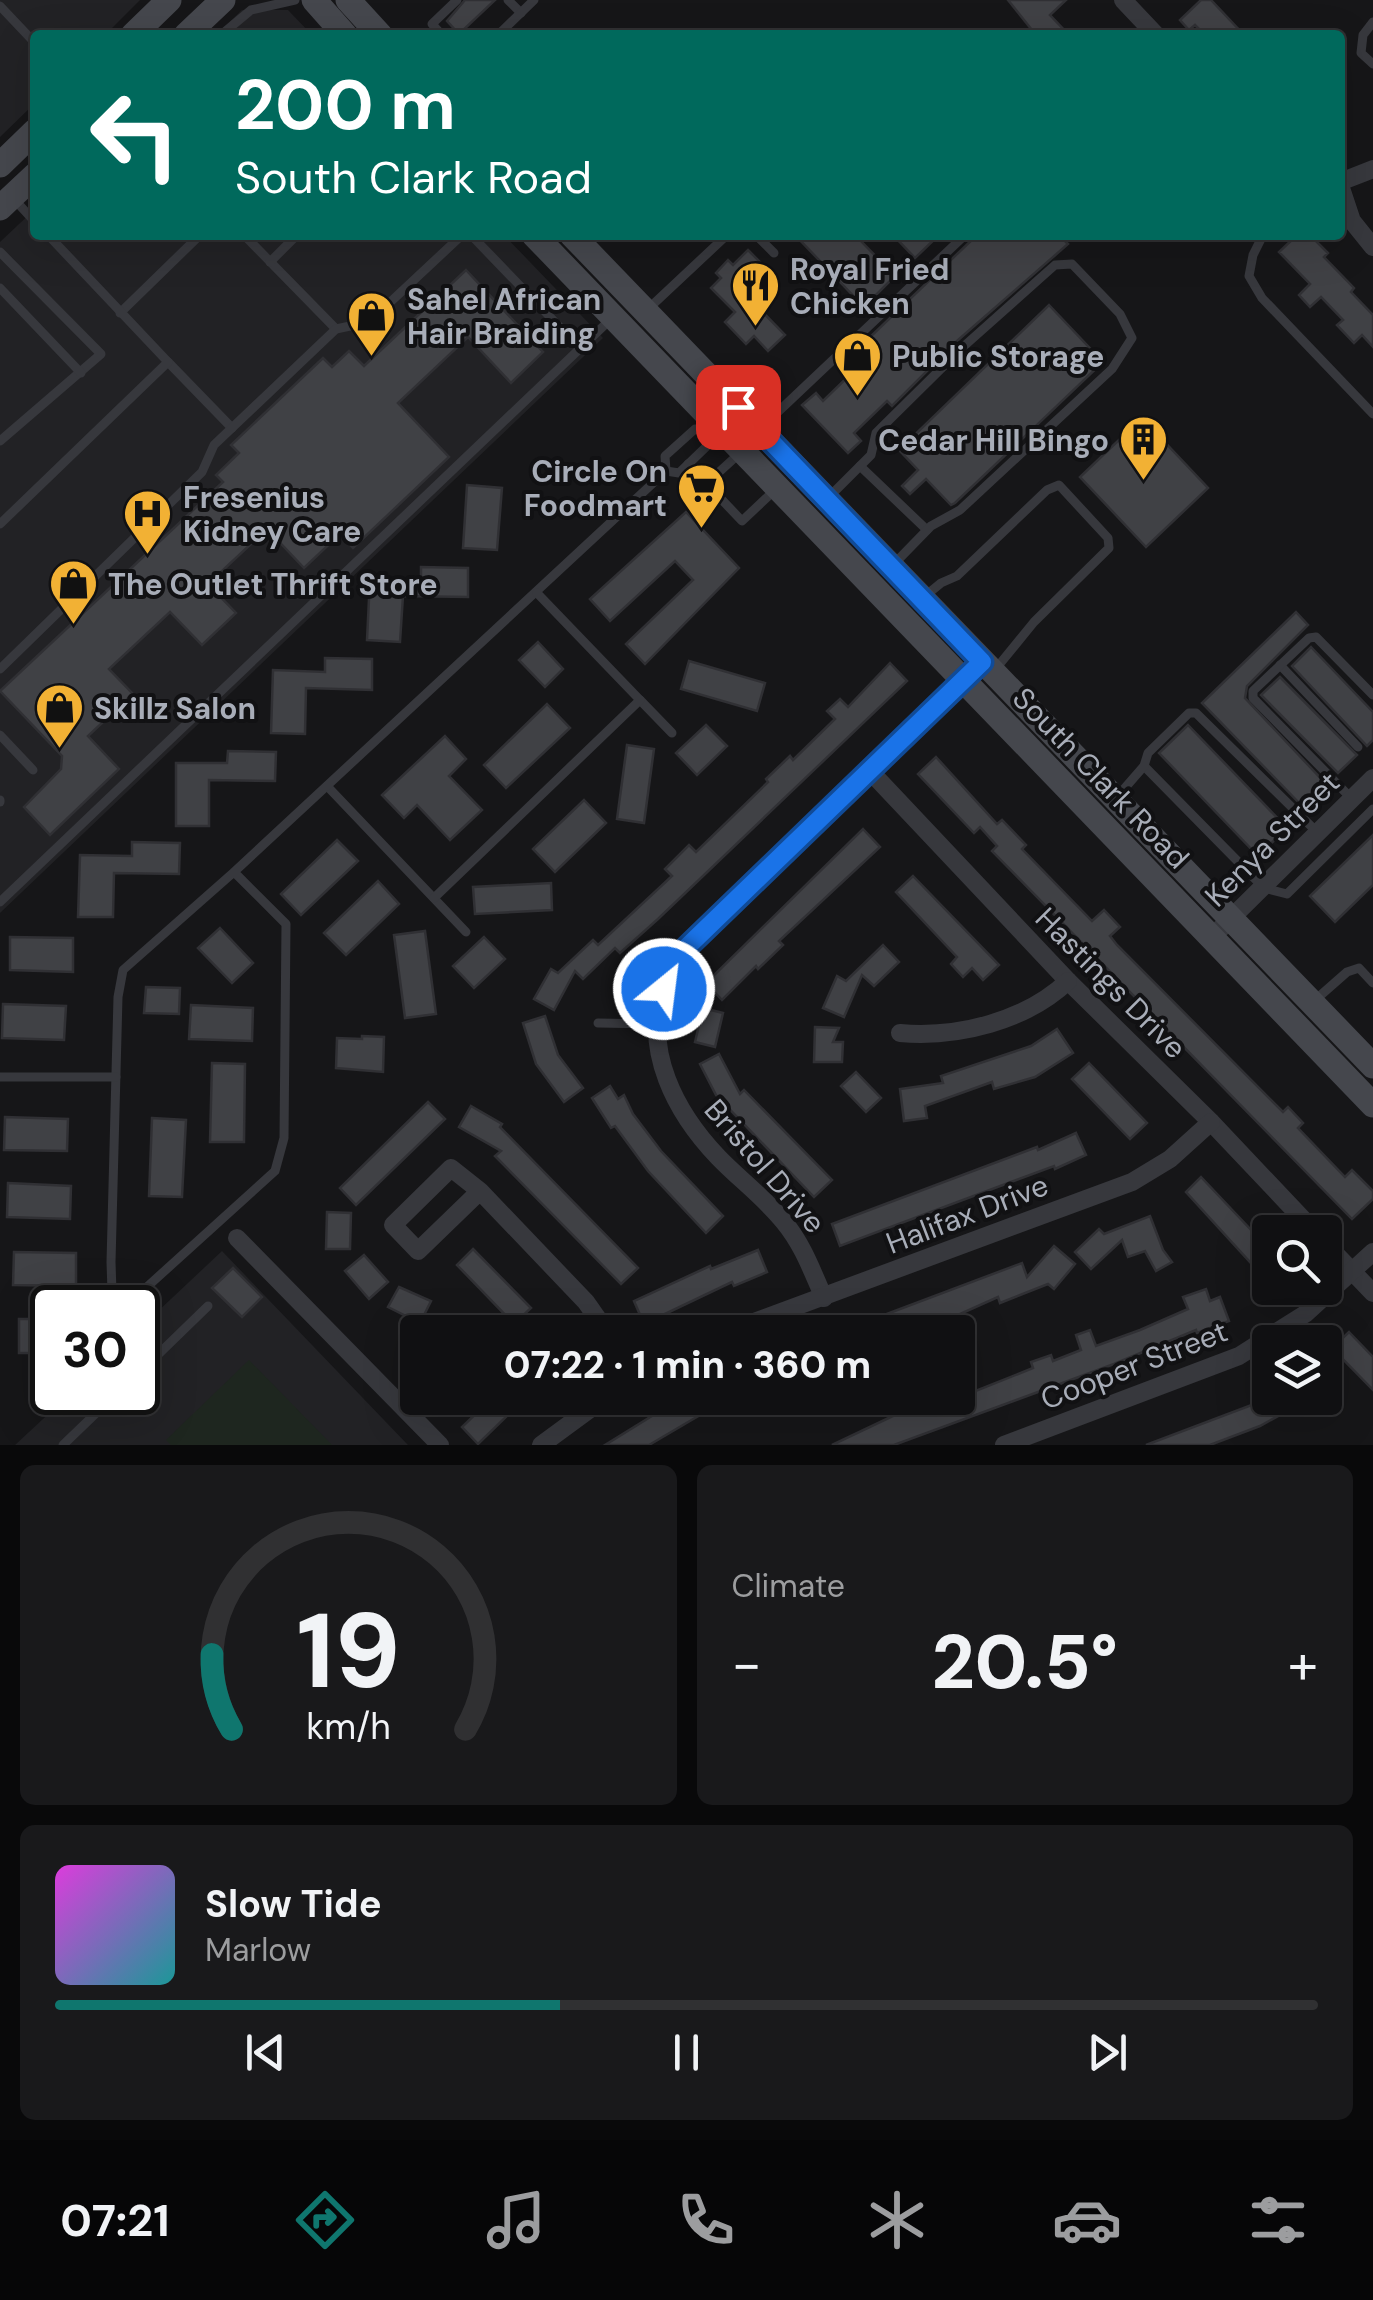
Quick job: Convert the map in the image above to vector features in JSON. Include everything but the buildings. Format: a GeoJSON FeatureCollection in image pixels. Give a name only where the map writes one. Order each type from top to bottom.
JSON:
{"type":"FeatureCollection","features":[{"type":"Feature","properties":{"kind":"main road"},"geometry":{"type":"LineString","coordinates":[[138,30],[169,0]]}},
{"type":"Feature","properties":{"kind":"main road"},"geometry":{"type":"LineString","coordinates":[[201,26],[236,0]]}},
{"type":"Feature","properties":{"kind":"main road"},"geometry":{"type":"LineString","coordinates":[[314,0],[341,30]]}},
{"type":"Feature","properties":{"kind":"main road"},"geometry":{"type":"LineString","coordinates":[[348,0],[375,30]]}},
{"type":"Feature","properties":{"kind":"main road"},"geometry":{"type":"LineString","coordinates":[[0,165],[30,136]]}},
{"type":"Feature","properties":{"kind":"main road"},"geometry":{"type":"LineString","coordinates":[[6,202],[30,180]]}},
{"type":"Feature","properties":{"kind":"main road","name":"South Clark Road"},"geometry":{"type":"LineString","coordinates":[[539,240],[714,428],[742,451],[1373,1105]]}},
{"type":"Feature","properties":{"kind":"main road","name":"South Clark Road"},"geometry":{"type":"LineString","coordinates":[[577,240],[1373,1066]]}},
{"type":"Feature","properties":{"kind":"street"},"geometry":{"type":"LineString","coordinates":[[1122,0],[1151,30]]}},
{"type":"Feature","properties":{"kind":"street"},"geometry":{"type":"LineString","coordinates":[[1345,181],[1373,170]]}},
{"type":"Feature","properties":{"kind":"street"},"geometry":{"type":"LineString","coordinates":[[1345,199],[1352,221],[1373,247]]}},
{"type":"Feature","properties":{"kind":"street","name":"Bristol Drive"},"geometry":{"type":"LineString","coordinates":[[824,1298],[802,1246],[782,1219],[715,1154],[682,1113],[664,1074],[659,1024],[664,989],[687,947],[963,681],[987,668]]}},
{"type":"Feature","properties":{"kind":"street","name":"Hastings Drive"},"geometry":{"type":"LineString","coordinates":[[870,771],[1068,981],[1299,1215]]}},
{"type":"Feature","properties":{"kind":"street","name":"Kenya Street"},"geometry":{"type":"LineString","coordinates":[[1210,939],[1373,778]]}},
{"type":"Feature","properties":{"kind":"street"},"geometry":{"type":"LineString","coordinates":[[900,1033],[942,1034],[1024,1013],[1050,998],[1068,981]]}},
{"type":"Feature","properties":{"kind":"street","name":"Halifax Drive"},"geometry":{"type":"LineString","coordinates":[[776,1315],[1132,1182],[1170,1159],[1211,1122]]}},
{"type":"Feature","properties":{"kind":"street"},"geometry":{"type":"LineString","coordinates":[[480,1191],[418,1251],[393,1225],[451,1168],[480,1191],[595,1315]]}},
{"type":"Feature","properties":{"kind":"street"},"geometry":{"type":"LineString","coordinates":[[238,1238],[440,1445]]}},
{"type":"Feature","properties":{"kind":"street","name":"Cooper Street"},"geometry":{"type":"LineString","coordinates":[[1004,1445],[1238,1356],[1305,1314],[1373,1252]]}},
{"type":"Feature","properties":{"kind":"street"},"geometry":{"type":"LineString","coordinates":[[1342,1262],[1373,1294]]}},
{"type":"Feature","properties":{"kind":"street"},"geometry":{"type":"LineString","coordinates":[[541,1445],[582,1415]]}},
{"type":"Feature","properties":{"kind":"lane"},"geometry":{"type":"LineString","coordinates":[[201,26],[295,0]]}},
{"type":"Feature","properties":{"kind":"lane"},"geometry":{"type":"LineString","coordinates":[[437,30],[432,24],[457,0]]}},
{"type":"Feature","properties":{"kind":"lane"},"geometry":{"type":"LineString","coordinates":[[508,0],[521,13]]}},
{"type":"Feature","properties":{"kind":"lane"},"geometry":{"type":"LineString","coordinates":[[503,30],[534,0]]}},
{"type":"Feature","properties":{"kind":"lane"},"geometry":{"type":"LineString","coordinates":[[0,6],[30,38]]}},
{"type":"Feature","properties":{"kind":"lane"},"geometry":{"type":"LineString","coordinates":[[1373,22],[1363,34],[1361,53],[1373,64]]}},
{"type":"Feature","properties":{"kind":"lane"},"geometry":{"type":"LineString","coordinates":[[6,202],[30,219]]}},
{"type":"Feature","properties":{"kind":"lane"},"geometry":{"type":"LineString","coordinates":[[53,240],[232,428]]}},
{"type":"Feature","properties":{"kind":"lane"},"geometry":{"type":"LineString","coordinates":[[120,313],[195,240]]}},
{"type":"Feature","properties":{"kind":"lane"},"geometry":{"type":"LineString","coordinates":[[249,240],[336,330]]}},
{"type":"Feature","properties":{"kind":"lane"},"geometry":{"type":"LineString","coordinates":[[270,262],[292,240]]}},
{"type":"Feature","properties":{"kind":"lane"},"geometry":{"type":"LineString","coordinates":[[0,668],[202,472],[214,445],[336,330],[369,322],[457,240]]}},
{"type":"Feature","properties":{"kind":"lane"},"geometry":{"type":"LineString","coordinates":[[476,240],[580,348]]}},
{"type":"Feature","properties":{"kind":"lane"},"geometry":{"type":"LineString","coordinates":[[0,902],[613,317],[639,305],[721,240]]}},
{"type":"Feature","properties":{"kind":"lane"},"geometry":{"type":"LineString","coordinates":[[761,240],[774,253]]}},
{"type":"Feature","properties":{"kind":"lane"},"geometry":{"type":"LineString","coordinates":[[759,430],[960,240]]}},
{"type":"Feature","properties":{"kind":"lane"},"geometry":{"type":"LineString","coordinates":[[1261,240],[1249,276],[1262,298],[1373,414]]}},
{"type":"Feature","properties":{"kind":"lane"},"geometry":{"type":"LineString","coordinates":[[0,252],[102,354],[0,441]]}},
{"type":"Feature","properties":{"kind":"lane"},"geometry":{"type":"LineString","coordinates":[[826,500],[871,455],[876,434],[963,347],[1055,264],[1072,264],[1120,314],[1132,338],[1112,369],[960,510],[927,530],[891,567]]}},
{"type":"Feature","properties":{"kind":"lane"},"geometry":{"type":"LineString","coordinates":[[0,288],[81,373]]}},
{"type":"Feature","properties":{"kind":"lane"},"geometry":{"type":"LineString","coordinates":[[0,524],[168,362]]}},
{"type":"Feature","properties":{"kind":"lane"},"geometry":{"type":"LineString","coordinates":[[666,471],[678,472],[688,464],[708,446],[714,428],[738,407]]}},
{"type":"Feature","properties":{"kind":"lane"},"geometry":{"type":"LineString","coordinates":[[234,872],[286,924],[284,1138],[275,1171],[126,1304],[112,1292],[118,997],[124,970],[666,471],[666,456],[680,442],[695,429],[714,428]]}},
{"type":"Feature","properties":{"kind":"lane"},"geometry":{"type":"LineString","coordinates":[[706,484],[742,451]]}},
{"type":"Feature","properties":{"kind":"lane"},"geometry":{"type":"LineString","coordinates":[[688,464],[742,522],[778,488]]}},
{"type":"Feature","properties":{"kind":"lane"},"geometry":{"type":"LineString","coordinates":[[860,466],[927,530]]}},
{"type":"Feature","properties":{"kind":"lane"},"geometry":{"type":"LineString","coordinates":[[922,599],[957,576],[1059,484],[1108,538],[1110,548],[987,668]]}},
{"type":"Feature","properties":{"kind":"lane"},"geometry":{"type":"LineString","coordinates":[[537,593],[672,733]]}},
{"type":"Feature","properties":{"kind":"lane"},"geometry":{"type":"LineString","coordinates":[[1352,799],[1253,698],[1252,692],[1309,638],[1316,637],[1373,695]]}},
{"type":"Feature","properties":{"kind":"lane"},"geometry":{"type":"LineString","coordinates":[[1280,666],[1358,747]]}},
{"type":"Feature","properties":{"kind":"lane"},"geometry":{"type":"LineString","coordinates":[[434,898],[640,700]]}},
{"type":"Feature","properties":{"kind":"lane"},"geometry":{"type":"LineString","coordinates":[[1115,800],[1144,766],[1148,753],[1189,713],[1196,713],[1318,833]]}},
{"type":"Feature","properties":{"kind":"lane"},"geometry":{"type":"LineString","coordinates":[[0,736],[33,770]]}},
{"type":"Feature","properties":{"kind":"lane"},"geometry":{"type":"LineString","coordinates":[[1144,766],[1264,888],[1287,894],[1373,810]]}},
{"type":"Feature","properties":{"kind":"lane"},"geometry":{"type":"LineString","coordinates":[[328,786],[466,932]]}},
{"type":"Feature","properties":{"kind":"lane"},"geometry":{"type":"LineString","coordinates":[[1312,1003],[1347,972],[1359,968],[1373,983]]}},
{"type":"Feature","properties":{"kind":"lane"},"geometry":{"type":"LineString","coordinates":[[598,1023],[659,1024]]}},
{"type":"Feature","properties":{"kind":"lane"},"geometry":{"type":"LineString","coordinates":[[0,1077],[116,1078]]}},
{"type":"Feature","properties":{"kind":"lane"},"geometry":{"type":"LineString","coordinates":[[160,1353],[208,1306]]}},
{"type":"Feature","properties":{"kind":"lane"},"geometry":{"type":"LineString","coordinates":[[63,1445],[94,1415]]}},
{"type":"Feature","properties":{"kind":"shaded area"},"geometry":{"type":"Polygon","coordinates":[[[0,0],[140,0],[110,30],[30,30],[30,108],[0,137],[0,0]]]}},
{"type":"Feature","properties":{"kind":"shaded area"},"geometry":{"type":"Polygon","coordinates":[[[242,10],[288,10],[307,30],[221,30],[242,10]]]}},
{"type":"Feature","properties":{"kind":"shaded area"},"geometry":{"type":"Polygon","coordinates":[[[30,214],[30,240],[509,240],[603,338],[0,913],[0,242],[30,214]]]}},
{"type":"Feature","properties":{"kind":"shaded area"},"geometry":{"type":"Polygon","coordinates":[[[222,1251],[408,1445],[15,1445],[47,1415],[160,1415],[160,1309],[222,1251]]]}},
{"type":"Feature","properties":{"kind":"shaded area"},"geometry":{"type":"Polygon","coordinates":[[[249,1360],[332,1445],[171,1445],[166,1440],[249,1360]]]}},
{"type":"Feature","properties":{"kind":"place","name":"Royal Fried Chicken"},"geometry":{"type":"Point","coordinates":[755,328]}},
{"type":"Feature","properties":{"kind":"place","name":"Sahel African Hair Braiding"},"geometry":{"type":"Point","coordinates":[372,358]}},
{"type":"Feature","properties":{"kind":"place","name":"Public Storage"},"geometry":{"type":"Point","coordinates":[857,398]}},
{"type":"Feature","properties":{"kind":"place","name":"Cedar Hill Bingo"},"geometry":{"type":"Point","coordinates":[1144,482]}},
{"type":"Feature","properties":{"kind":"place","name":"Circle On Foodmart"},"geometry":{"type":"Point","coordinates":[702,530]}},
{"type":"Feature","properties":{"kind":"place","name":"Fresenius Kidney Care"},"geometry":{"type":"Point","coordinates":[148,556]}},
{"type":"Feature","properties":{"kind":"place","name":"The Outlet Thrift Store"},"geometry":{"type":"Point","coordinates":[73,626]}},
{"type":"Feature","properties":{"kind":"place","name":"Skillz Salon"},"geometry":{"type":"Point","coordinates":[59,750]}},
{"type":"Feature","properties":{"kind":"route"},"geometry":{"type":"LineString","coordinates":[[664,989],[687,947],[982,662],[738,407]]}}]}
